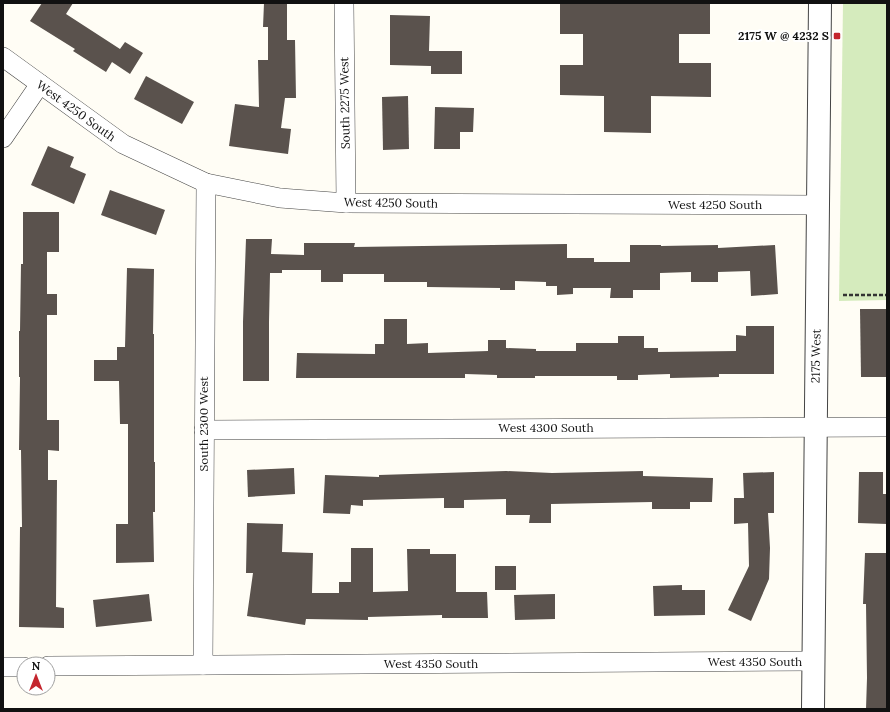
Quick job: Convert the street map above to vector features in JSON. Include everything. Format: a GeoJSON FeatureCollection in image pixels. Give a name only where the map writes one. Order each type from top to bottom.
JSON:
{"type":"FeatureCollection","features":[{"type":"Feature","properties":{"kind":"street","name":"South 2275 West"},"geometry":{"type":"LineString","coordinates":[[344,3],[346,203]]}},
{"type":"Feature","properties":{"kind":"street","name":"2175 West"},"geometry":{"type":"LineString","coordinates":[[813,709],[820,3]]}},
{"type":"Feature","properties":{"kind":"street","name":"West 4250 South"},"geometry":{"type":"LineString","coordinates":[[3,57],[123,144],[206,183],[280,198],[346,203],[818,205]]}},
{"type":"Feature","properties":{"kind":"street"},"geometry":{"type":"LineString","coordinates":[[3,138],[40,84]]}},
{"type":"Feature","properties":{"kind":"street","name":"South 2300 West"},"geometry":{"type":"LineString","coordinates":[[203,665],[206,183]]}},
{"type":"Feature","properties":{"kind":"street","name":"West 4300 South"},"geometry":{"type":"LineString","coordinates":[[204,430],[887,427]]}},
{"type":"Feature","properties":{"kind":"street","name":"West 4350 South"},"geometry":{"type":"LineString","coordinates":[[56,666],[813,661]]}},
{"type":"Feature","properties":{"kind":"street"},"geometry":{"type":"LineString","coordinates":[[3,667],[16,667]]}},
{"type":"Feature","properties":{"kind":"path"},"geometry":{"type":"LineString","coordinates":[[843,295],[887,295]]}},
{"type":"Feature","properties":{"kind":"green space"},"geometry":{"type":"Polygon","coordinates":[[[843,3],[887,3],[887,300],[839,301],[843,3]]]}},
{"type":"Feature","properties":{"kind":"building"},"geometry":{"type":"Polygon","coordinates":[[[42,3],[73,3],[66,14],[120,49],[125,42],[143,53],[130,74],[112,62],[106,72],[73,51],[75,49],[30,21],[42,3]]]}},
{"type":"Feature","properties":{"kind":"building"},"geometry":{"type":"Polygon","coordinates":[[[264,3],[287,3],[287,40],[295,40],[296,98],[285,98],[281,128],[291,129],[288,154],[229,146],[235,104],[259,107],[258,60],[268,60],[268,27],[263,27],[264,3]]]}},
{"type":"Feature","properties":{"kind":"building"},"geometry":{"type":"Polygon","coordinates":[[[560,3],[710,3],[710,34],[679,34],[679,63],[711,63],[711,97],[651,96],[651,133],[604,132],[604,96],[560,95],[560,65],[583,65],[583,34],[560,34],[560,3]]]}},
{"type":"Feature","properties":{"kind":"building"},"geometry":{"type":"Polygon","coordinates":[[[390,15],[430,16],[429,51],[462,51],[462,74],[431,74],[431,66],[390,65],[390,15]]]}},
{"type":"Feature","properties":{"kind":"building"},"geometry":{"type":"Polygon","coordinates":[[[146,76],[194,102],[182,124],[134,99],[146,76]]]}},
{"type":"Feature","properties":{"kind":"building"},"geometry":{"type":"Polygon","coordinates":[[[408,96],[409,149],[383,150],[382,97],[408,96]]]}},
{"type":"Feature","properties":{"kind":"building"},"geometry":{"type":"Polygon","coordinates":[[[435,107],[474,108],[473,132],[460,132],[460,149],[434,149],[435,107]]]}},
{"type":"Feature","properties":{"kind":"building"},"geometry":{"type":"Polygon","coordinates":[[[48,146],[74,157],[70,167],[86,174],[74,204],[31,185],[48,146]]]}},
{"type":"Feature","properties":{"kind":"building"},"geometry":{"type":"Polygon","coordinates":[[[110,190],[165,210],[156,235],[101,215],[110,190]]]}},
{"type":"Feature","properties":{"kind":"building"},"geometry":{"type":"Polygon","coordinates":[[[23,212],[59,212],[59,252],[47,252],[47,294],[57,294],[57,315],[47,315],[47,420],[59,420],[59,451],[48,450],[48,480],[57,480],[56,607],[64,608],[64,628],[19,627],[20,527],[22,527],[21,450],[19,450],[19,331],[21,264],[23,264],[23,212]]]}},
{"type":"Feature","properties":{"kind":"building"},"geometry":{"type":"Polygon","coordinates":[[[246,239],[272,239],[271,254],[304,255],[304,243],[355,243],[354,247],[567,244],[567,258],[594,258],[594,262],[630,262],[630,245],[718,245],[718,248],[775,245],[778,294],[751,296],[750,271],[718,272],[718,282],[691,282],[691,272],[660,273],[660,290],[633,290],[633,298],[610,298],[611,288],[573,288],[573,294],[557,295],[557,286],[546,286],[546,282],[515,281],[515,290],[500,290],[500,288],[427,287],[427,282],[384,282],[384,274],[343,274],[343,282],[321,282],[321,270],[282,270],[282,273],[270,273],[269,381],[243,381],[243,322],[246,239]]]}},
{"type":"Feature","properties":{"kind":"building"},"geometry":{"type":"Polygon","coordinates":[[[127,268],[154,269],[154,562],[116,563],[116,524],[128,524],[128,424],[120,424],[119,381],[94,381],[94,360],[117,360],[117,347],[125,347],[127,268]]]}},
{"type":"Feature","properties":{"kind":"building"},"geometry":{"type":"Polygon","coordinates":[[[860,309],[887,309],[887,377],[861,377],[860,309]]]}},
{"type":"Feature","properties":{"kind":"building"},"geometry":{"type":"Polygon","coordinates":[[[384,319],[407,319],[407,344],[428,343],[428,353],[488,351],[488,340],[506,340],[506,348],[536,349],[536,351],[576,351],[576,343],[618,343],[618,336],[644,336],[644,348],[658,348],[658,352],[736,351],[736,335],[746,336],[746,326],[774,326],[774,374],[719,374],[719,377],[670,378],[670,374],[638,375],[638,380],[617,380],[617,376],[535,376],[535,378],[497,378],[497,375],[465,374],[465,378],[296,378],[297,353],[375,354],[375,344],[384,344],[384,319]]]}},
{"type":"Feature","properties":{"kind":"building"},"geometry":{"type":"Polygon","coordinates":[[[294,468],[295,494],[248,497],[247,470],[294,468]]]}},
{"type":"Feature","properties":{"kind":"building"},"geometry":{"type":"Polygon","coordinates":[[[506,471],[552,473],[643,471],[643,476],[713,478],[712,502],[690,502],[690,509],[652,509],[652,502],[551,504],[551,523],[529,523],[530,515],[506,515],[506,499],[464,500],[464,508],[444,508],[444,498],[363,500],[363,506],[351,505],[350,514],[323,513],[325,475],[379,477],[379,475],[506,471]]]}},
{"type":"Feature","properties":{"kind":"building"},"geometry":{"type":"Polygon","coordinates":[[[774,472],[774,513],[768,513],[770,548],[769,579],[751,621],[728,610],[749,566],[748,523],[734,524],[734,498],[744,498],[743,473],[774,472]]]}},
{"type":"Feature","properties":{"kind":"building"},"geometry":{"type":"Polygon","coordinates":[[[859,472],[883,472],[883,494],[887,494],[887,524],[858,523],[859,472]]]}},
{"type":"Feature","properties":{"kind":"building"},"geometry":{"type":"Polygon","coordinates":[[[247,523],[283,524],[282,552],[313,553],[312,593],[339,593],[339,582],[351,582],[351,548],[373,548],[373,592],[408,591],[407,549],[430,549],[430,554],[456,554],[456,592],[487,592],[488,618],[442,618],[442,615],[368,617],[368,620],[306,619],[305,625],[247,616],[253,573],[246,573],[247,523]]]}},
{"type":"Feature","properties":{"kind":"building"},"geometry":{"type":"Polygon","coordinates":[[[865,553],[887,553],[887,709],[866,709],[866,604],[863,604],[865,553]]]}},
{"type":"Feature","properties":{"kind":"building"},"geometry":{"type":"Polygon","coordinates":[[[495,566],[516,566],[516,590],[495,590],[495,566]]]}},
{"type":"Feature","properties":{"kind":"building"},"geometry":{"type":"Polygon","coordinates":[[[682,585],[682,590],[705,590],[705,615],[654,616],[653,586],[682,585]]]}},
{"type":"Feature","properties":{"kind":"building"},"geometry":{"type":"Polygon","coordinates":[[[149,594],[152,621],[96,627],[93,600],[149,594]]]}},
{"type":"Feature","properties":{"kind":"building"},"geometry":{"type":"Polygon","coordinates":[[[555,594],[555,619],[515,620],[514,595],[555,594]]]}},
{"type":"Feature","properties":{"kind":"place","name":"2175 W @ 4232 S"},"geometry":{"type":"Point","coordinates":[837,36]}}]}
